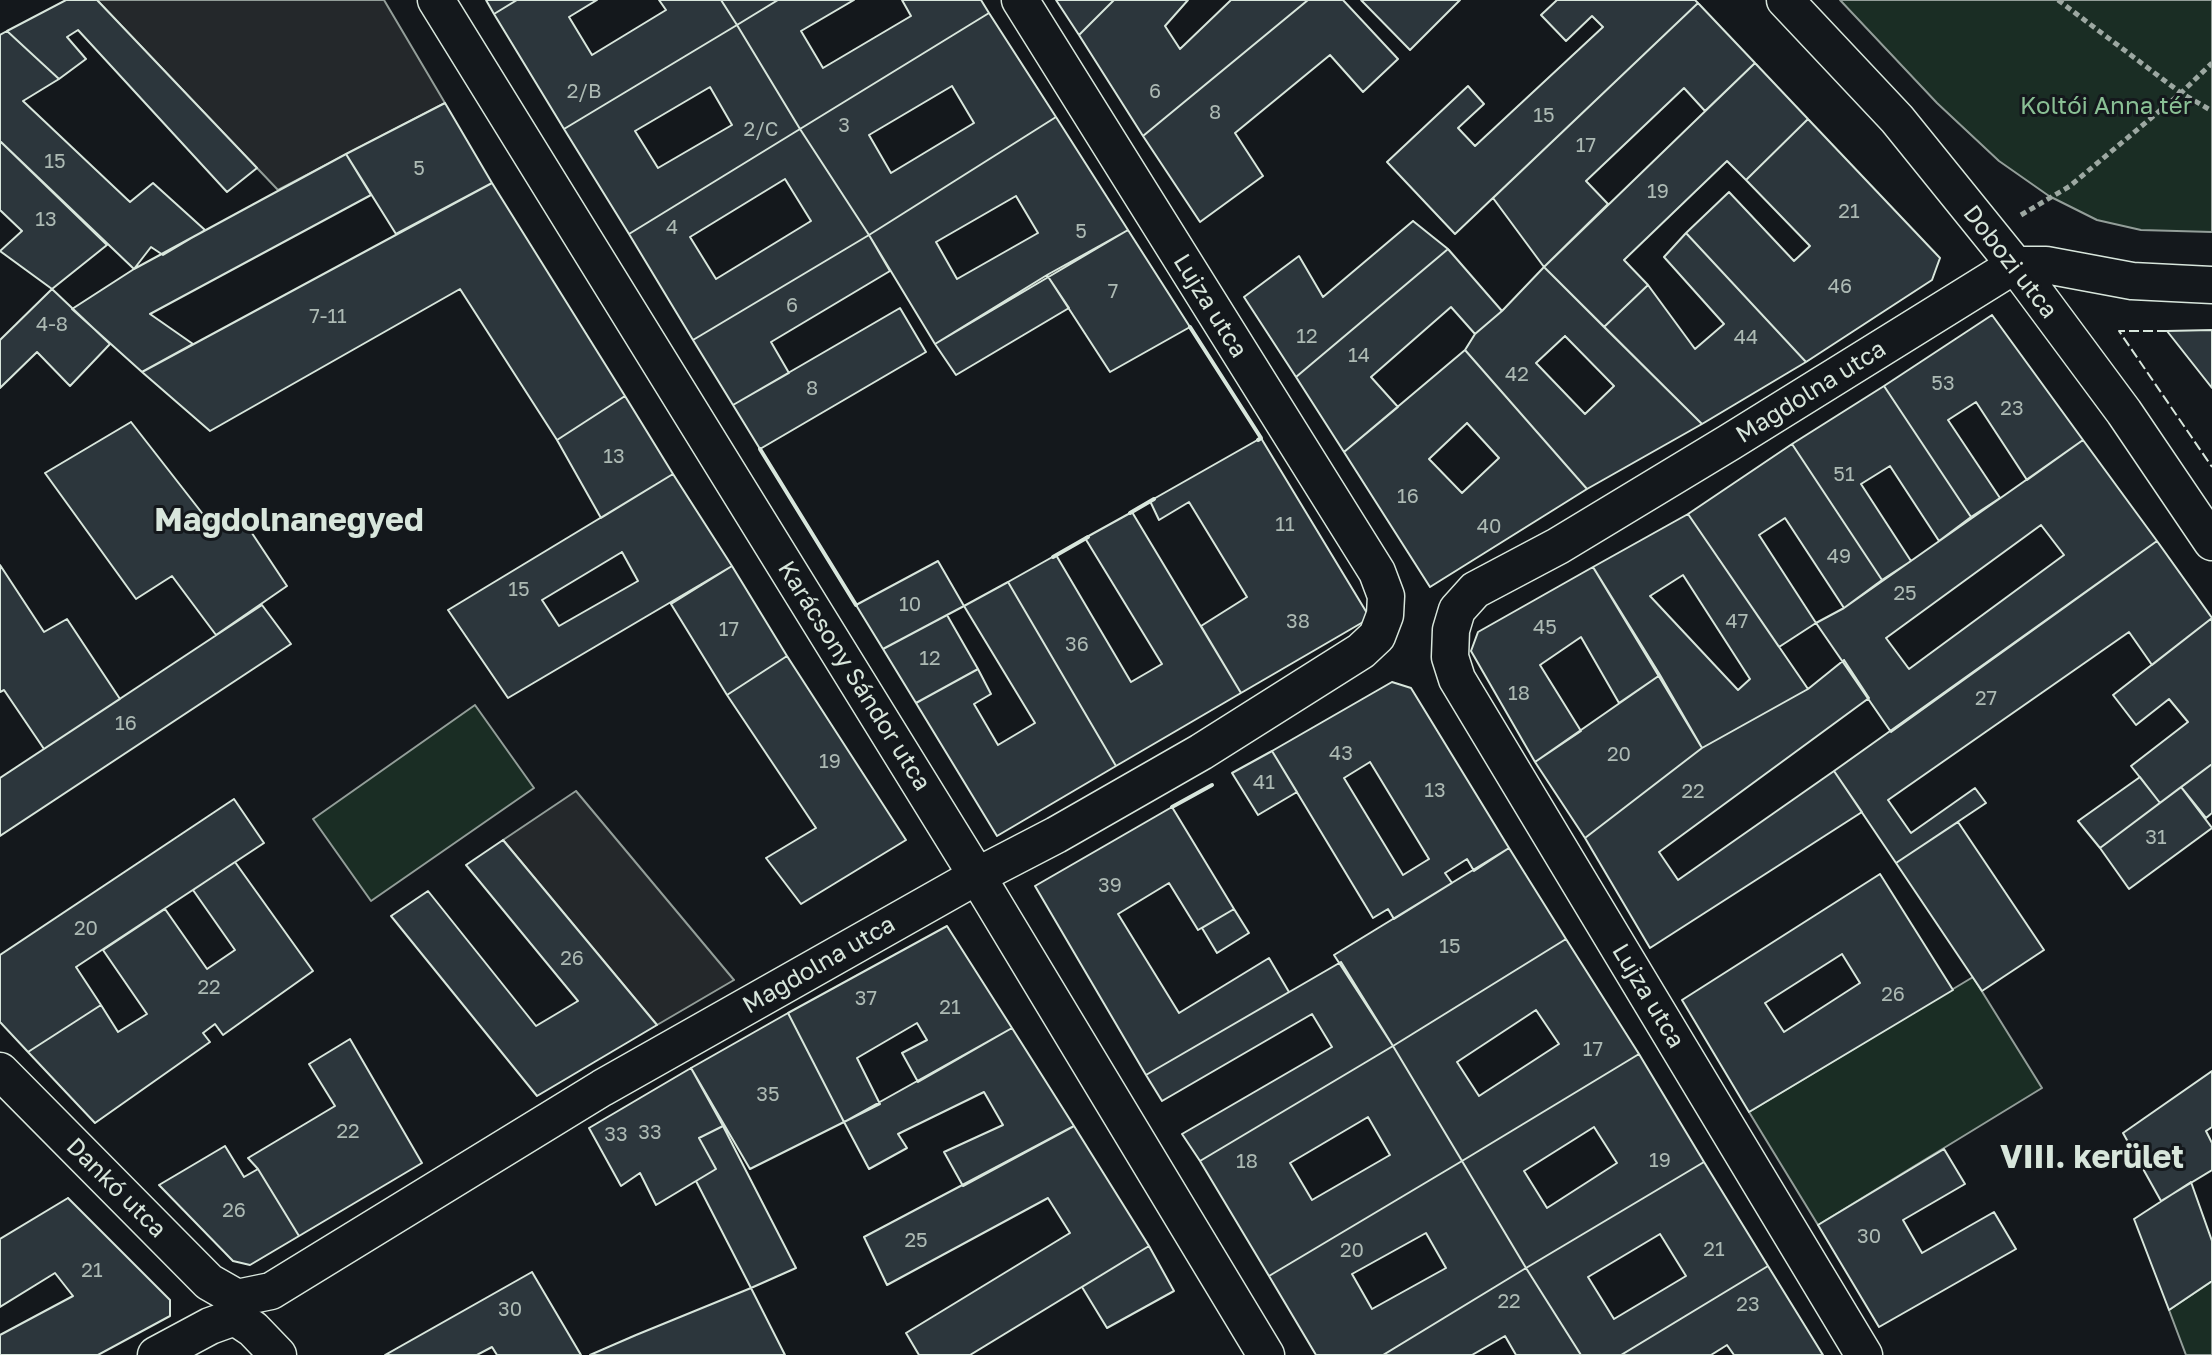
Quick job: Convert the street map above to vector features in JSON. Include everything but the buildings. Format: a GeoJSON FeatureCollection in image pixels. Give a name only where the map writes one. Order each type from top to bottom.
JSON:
{"type":"FeatureCollection","features":[{"type":"Feature","properties":{"kind":"street","name":"Karácsony Sándor utca"},"geometry":{"type":"LineString","coordinates":[[436,0],[977,876],[1266,1355]]}},
{"type":"Feature","properties":{"kind":"street","name":"Lujza utca"},"geometry":{"type":"LineString","coordinates":[[1020,0],[1377,572],[1386,596],[1385,615]]}},
{"type":"Feature","properties":{"kind":"street","name":"Dobozi utca"},"geometry":{"type":"LineString","coordinates":[[1785,0],[1897,119],[2015,265],[2124,412],[2212,542]]}},
{"type":"Feature","properties":{"kind":"street","name":"Magdolna utca"},"geometry":{"type":"LineString","coordinates":[[1451,630],[1457,610],[1475,590],[1558,546],[1638,498],[2015,265]]}},
{"type":"Feature","properties":{"kind":"street"},"geometry":{"type":"LineString","coordinates":[[2015,265],[2046,265],[2132,281],[2212,285]]}},
{"type":"Feature","properties":{"kind":"street","name":"Magdolna utca"},"geometry":{"type":"LineString","coordinates":[[156,1355],[210,1326],[236,1307],[271,1291],[602,1088],[1201,752],[1361,651],[1377,636],[1385,615]]}},
{"type":"Feature","properties":{"kind":"street","name":"Lujza utca"},"geometry":{"type":"LineString","coordinates":[[1451,630],[1450,657],[1457,679],[1864,1355]]}},
{"type":"Feature","properties":{"kind":"street","name":"Dankó utca"},"geometry":{"type":"LineString","coordinates":[[0,1071],[236,1307],[278,1355]]}},
{"type":"Feature","properties":{"kind":"path"},"geometry":{"type":"LineString","coordinates":[[2058,0],[2181,93],[2212,111]]}},
{"type":"Feature","properties":{"kind":"path"},"geometry":{"type":"LineString","coordinates":[[1989,233],[2070,186],[2212,63]]}},
{"type":"Feature","properties":{"kind":"green space","name":"Koltói Anna tér"},"geometry":{"type":"Polygon","coordinates":[[[1840,0],[2212,0],[2212,232],[2141,230],[2097,220],[2049,196],[1999,161],[1937,103],[1840,0]]]}},
{"type":"Feature","properties":{"kind":"green space"},"geometry":{"type":"Polygon","coordinates":[[[475,705],[534,788],[371,901],[313,819],[475,705]]]}},
{"type":"Feature","properties":{"kind":"green space"},"geometry":{"type":"Polygon","coordinates":[[[1973,977],[2042,1088],[1818,1225],[1749,1112],[1973,977]]]}},
{"type":"Feature","properties":{"kind":"green space"},"geometry":{"type":"Polygon","coordinates":[[[2212,1281],[2212,1355],[2186,1355],[2169,1310],[2212,1281]]]}},
{"type":"Feature","properties":{"kind":"shaded area"},"geometry":{"type":"Polygon","coordinates":[[[97,0],[384,0],[445,103],[278,190],[97,0]]]}},
{"type":"Feature","properties":{"kind":"shaded area"},"geometry":{"type":"Polygon","coordinates":[[[576,791],[734,980],[657,1025],[503,840],[576,791]]]}},
{"type":"Feature","properties":{"kind":"fence"},"geometry":{"type":"LineString","coordinates":[[2167,331],[2119,331],[2212,467]]}},
{"type":"Feature","properties":{"kind":"wall"},"geometry":{"type":"LineString","coordinates":[[1190,327],[1261,438],[1258,440]]}},
{"type":"Feature","properties":{"kind":"wall"},"geometry":{"type":"LineString","coordinates":[[760,449],[856,605]]}},
{"type":"Feature","properties":{"kind":"wall"},"geometry":{"type":"LineString","coordinates":[[1130,513],[1154,499]]}},
{"type":"Feature","properties":{"kind":"wall"},"geometry":{"type":"LineString","coordinates":[[1053,557],[1088,537]]}},
{"type":"Feature","properties":{"kind":"wall"},"geometry":{"type":"LineString","coordinates":[[1172,807],[1212,785]]}},
{"type":"Feature","properties":{"kind":"district","name":"Magdolnanegyed"},"geometry":{"type":"Point","coordinates":[289,521]}},
{"type":"Feature","properties":{"kind":"district","name":"VIII. kerület"},"geometry":{"type":"Point","coordinates":[2092,1158]}}]}
